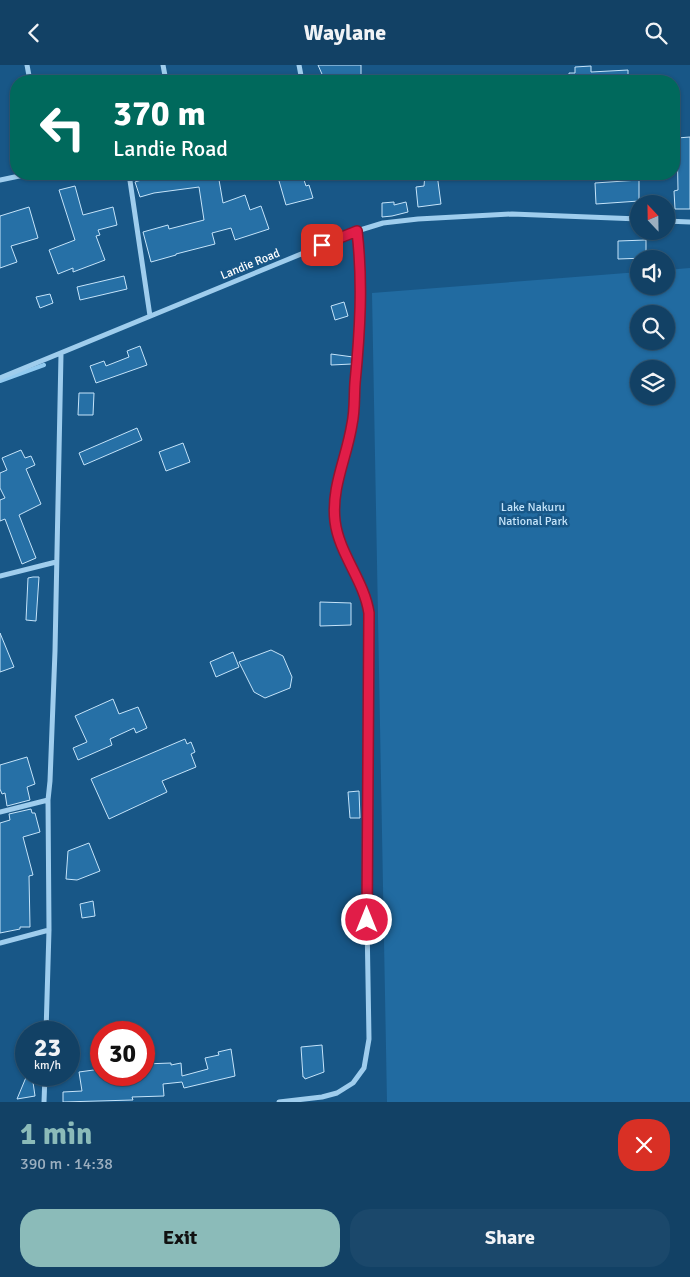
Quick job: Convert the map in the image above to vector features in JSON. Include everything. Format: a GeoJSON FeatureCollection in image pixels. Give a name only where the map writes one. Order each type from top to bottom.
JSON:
{"type":"FeatureCollection","features":[{"type":"Feature","properties":{"kind":"street"},"geometry":{"type":"LineString","coordinates":[[131,180],[150,316]]}},
{"type":"Feature","properties":{"kind":"street","name":"Landie Road"},"geometry":{"type":"LineString","coordinates":[[0,378],[357,231],[383,223],[418,219],[502,215],[630,219]]}},
{"type":"Feature","properties":{"kind":"street"},"geometry":{"type":"LineString","coordinates":[[675,221],[690,222]]}},
{"type":"Feature","properties":{"kind":"street"},"geometry":{"type":"LineString","coordinates":[[279,1102],[322,1097],[337,1093],[352,1083],[364,1068],[369,1039],[367,920],[369,613],[362,587],[345,554],[335,520],[337,481],[352,425],[359,343],[361,263],[357,231]]}},
{"type":"Feature","properties":{"kind":"street"},"geometry":{"type":"LineString","coordinates":[[46,1021],[49,930],[48,800],[55,651],[61,354]]}},
{"type":"Feature","properties":{"kind":"street"},"geometry":{"type":"LineString","coordinates":[[0,576],[56,562]]}},
{"type":"Feature","properties":{"kind":"street"},"geometry":{"type":"LineString","coordinates":[[0,812],[48,800]]}},
{"type":"Feature","properties":{"kind":"street"},"geometry":{"type":"LineString","coordinates":[[0,943],[49,930]]}},
{"type":"Feature","properties":{"kind":"street"},"geometry":{"type":"LineString","coordinates":[[44,1102],[45,1086]]}},
{"type":"Feature","properties":{"kind":"green space","name":"Lake Nakuru National Park"},"geometry":{"type":"Polygon","coordinates":[[[690,268],[690,1102],[387,1102],[372,293],[630,273],[630,295],[675,295],[675,269],[690,268]]]}},
{"type":"Feature","properties":{"kind":"building"},"geometry":{"type":"Polygon","coordinates":[[[318,65],[361,65],[361,75],[322,75],[318,65]]]}},
{"type":"Feature","properties":{"kind":"building"},"geometry":{"type":"Polygon","coordinates":[[[591,66],[591,72],[628,70],[628,75],[569,75],[569,73],[575,73],[575,67],[591,66]]]}},
{"type":"Feature","properties":{"kind":"building"},"geometry":{"type":"Polygon","coordinates":[[[690,137],[690,209],[675,209],[674,191],[678,190],[678,180],[680,180],[680,138],[690,137]]]}},
{"type":"Feature","properties":{"kind":"building"},"geometry":{"type":"Polygon","coordinates":[[[141,180],[219,180],[223,203],[245,195],[250,210],[261,206],[269,229],[235,240],[231,228],[212,233],[215,244],[151,262],[143,232],[168,225],[169,229],[204,220],[199,187],[154,193],[140,197],[135,182],[141,180]]]}},
{"type":"Feature","properties":{"kind":"building"},"geometry":{"type":"Polygon","coordinates":[[[279,180],[304,180],[306,186],[309,185],[313,198],[286,205],[279,180]]]}},
{"type":"Feature","properties":{"kind":"building"},"geometry":{"type":"Polygon","coordinates":[[[424,180],[438,180],[441,204],[418,207],[416,187],[424,186],[424,180]]]}},
{"type":"Feature","properties":{"kind":"building"},"geometry":{"type":"Polygon","coordinates":[[[639,180],[639,195],[630,195],[630,202],[596,204],[595,183],[639,180]]]}},
{"type":"Feature","properties":{"kind":"building"},"geometry":{"type":"Polygon","coordinates":[[[75,186],[83,215],[113,207],[117,225],[98,230],[100,235],[96,236],[105,260],[73,272],[73,268],[58,274],[49,250],[75,240],[59,190],[75,186]]]}},
{"type":"Feature","properties":{"kind":"building"},"geometry":{"type":"Polygon","coordinates":[[[394,202],[394,205],[406,202],[408,212],[382,217],[382,203],[394,202]]]}},
{"type":"Feature","properties":{"kind":"building"},"geometry":{"type":"Polygon","coordinates":[[[29,207],[38,238],[11,246],[17,262],[0,268],[0,216],[29,207]]]}},
{"type":"Feature","properties":{"kind":"building"},"geometry":{"type":"Polygon","coordinates":[[[646,240],[646,250],[630,250],[630,259],[618,259],[618,241],[646,240]]]}},
{"type":"Feature","properties":{"kind":"building"},"geometry":{"type":"Polygon","coordinates":[[[124,276],[127,289],[80,300],[77,287],[124,276]]]}},
{"type":"Feature","properties":{"kind":"building"},"geometry":{"type":"Polygon","coordinates":[[[50,294],[53,303],[40,308],[36,297],[50,294]]]}},
{"type":"Feature","properties":{"kind":"building"},"geometry":{"type":"Polygon","coordinates":[[[344,302],[348,316],[335,320],[331,306],[344,302]]]}},
{"type":"Feature","properties":{"kind":"building"},"geometry":{"type":"Polygon","coordinates":[[[140,346],[147,365],[96,383],[90,366],[104,361],[106,366],[129,357],[127,351],[140,346]]]}},
{"type":"Feature","properties":{"kind":"building"},"geometry":{"type":"Polygon","coordinates":[[[331,354],[353,357],[352,364],[331,365],[331,354]]]}},
{"type":"Feature","properties":{"kind":"building"},"geometry":{"type":"Polygon","coordinates":[[[79,393],[94,393],[93,415],[78,415],[79,393]]]}},
{"type":"Feature","properties":{"kind":"building"},"geometry":{"type":"Polygon","coordinates":[[[137,428],[142,440],[84,465],[79,453],[137,428]]]}},
{"type":"Feature","properties":{"kind":"building"},"geometry":{"type":"Polygon","coordinates":[[[183,443],[190,462],[166,471],[159,452],[183,443]]]}},
{"type":"Feature","properties":{"kind":"building"},"geometry":{"type":"Polygon","coordinates":[[[21,450],[25,458],[31,456],[35,465],[26,469],[41,504],[19,515],[36,558],[22,564],[5,519],[0,521],[0,500],[5,498],[0,488],[0,473],[7,470],[2,458],[21,450]]]}},
{"type":"Feature","properties":{"kind":"building"},"geometry":{"type":"Polygon","coordinates":[[[39,577],[36,621],[26,620],[28,578],[39,577]]]}},
{"type":"Feature","properties":{"kind":"building"},"geometry":{"type":"Polygon","coordinates":[[[320,602],[351,603],[351,625],[320,626],[320,602]]]}},
{"type":"Feature","properties":{"kind":"building"},"geometry":{"type":"Polygon","coordinates":[[[0,633],[14,667],[0,672],[0,633]]]}},
{"type":"Feature","properties":{"kind":"building"},"geometry":{"type":"Polygon","coordinates":[[[271,650],[283,656],[292,677],[290,688],[265,698],[254,692],[239,662],[271,650]]]}},
{"type":"Feature","properties":{"kind":"building"},"geometry":{"type":"Polygon","coordinates":[[[233,652],[239,667],[216,677],[210,662],[233,652]]]}},
{"type":"Feature","properties":{"kind":"building"},"geometry":{"type":"Polygon","coordinates":[[[113,699],[119,714],[138,707],[147,728],[136,733],[134,728],[110,739],[112,745],[78,760],[73,748],[87,742],[75,716],[113,699]]]}},
{"type":"Feature","properties":{"kind":"building"},"geometry":{"type":"Polygon","coordinates":[[[185,739],[187,744],[191,742],[195,752],[191,754],[196,767],[162,781],[167,792],[109,819],[91,779],[185,739]]]}},
{"type":"Feature","properties":{"kind":"building"},"geometry":{"type":"Polygon","coordinates":[[[27,757],[35,784],[27,787],[30,800],[7,806],[5,793],[2,794],[0,789],[0,765],[27,757]]]}},
{"type":"Feature","properties":{"kind":"building"},"geometry":{"type":"Polygon","coordinates":[[[359,791],[360,818],[350,818],[348,792],[359,791]]]}},
{"type":"Feature","properties":{"kind":"building"},"geometry":{"type":"Polygon","coordinates":[[[31,809],[32,813],[35,813],[40,832],[23,837],[33,875],[29,876],[30,927],[20,927],[20,929],[0,933],[0,823],[10,820],[9,814],[31,809]]]}},
{"type":"Feature","properties":{"kind":"building"},"geometry":{"type":"Polygon","coordinates":[[[89,843],[100,871],[77,880],[66,879],[68,851],[89,843]]]}},
{"type":"Feature","properties":{"kind":"building"},"geometry":{"type":"Polygon","coordinates":[[[93,901],[95,916],[82,918],[80,904],[93,901]]]}},
{"type":"Feature","properties":{"kind":"building"},"geometry":{"type":"Polygon","coordinates":[[[322,1045],[324,1072],[305,1079],[303,1077],[301,1047],[322,1045]]]}},
{"type":"Feature","properties":{"kind":"building"},"geometry":{"type":"Polygon","coordinates":[[[231,1049],[235,1076],[184,1088],[182,1082],[163,1084],[164,1096],[132,1097],[133,1100],[63,1102],[63,1092],[82,1091],[80,1072],[90,1070],[90,1086],[155,1086],[155,1064],[171,1063],[171,1065],[181,1063],[182,1076],[208,1069],[205,1058],[219,1055],[218,1052],[231,1049]]]}},
{"type":"Feature","properties":{"kind":"building"},"geometry":{"type":"Polygon","coordinates":[[[22,1086],[34,1086],[35,1096],[17,1099],[22,1086]]]}},
{"type":"Feature","properties":{"kind":"waterway"},"geometry":{"type":"LineString","coordinates":[[0,381],[44,365]]}},
{"type":"Feature","properties":{"kind":"route"},"geometry":{"type":"LineString","coordinates":[[322,245],[357,231],[361,263],[359,343],[352,425],[337,481],[335,520],[345,554],[362,587],[369,613],[367,920]]}}]}
